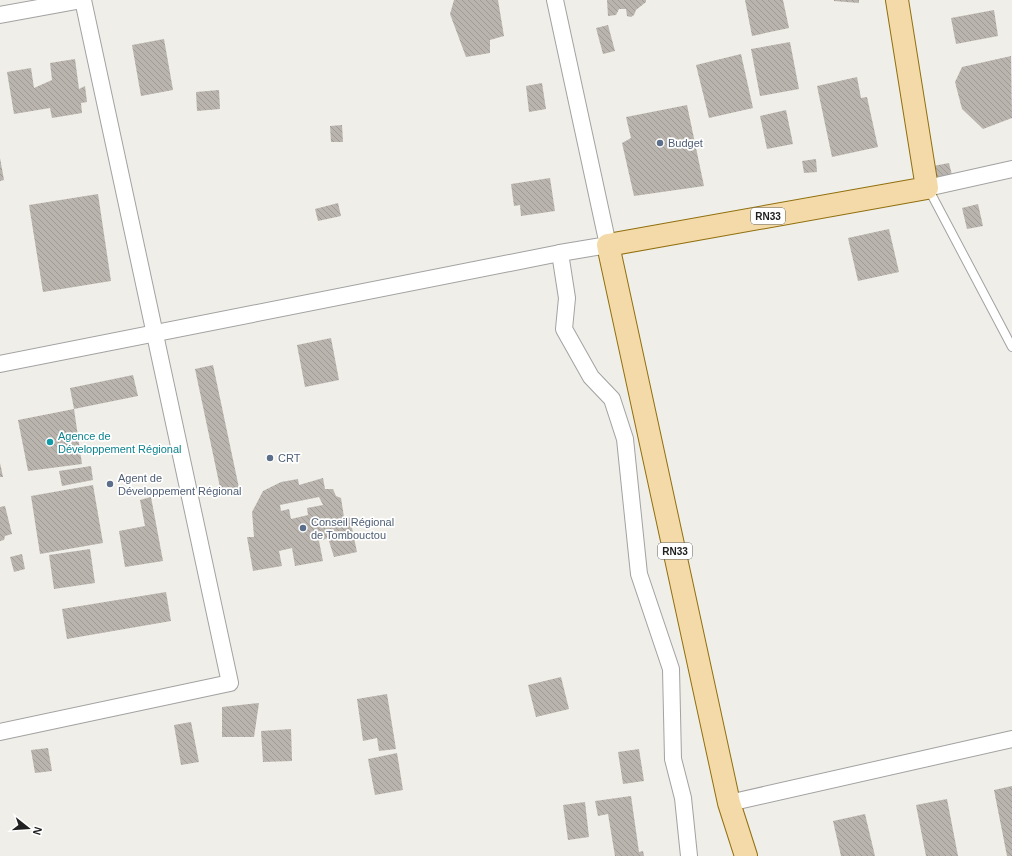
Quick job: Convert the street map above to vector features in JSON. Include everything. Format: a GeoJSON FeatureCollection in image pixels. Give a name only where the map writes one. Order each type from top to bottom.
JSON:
{"type":"FeatureCollection","features":[{"type":"Feature","properties":{"kind":"main road"},"geometry":{"type":"LineString","coordinates":[[898,0],[927,188]]}},
{"type":"Feature","properties":{"kind":"main road","name":"RN33"},"geometry":{"type":"LineString","coordinates":[[746,856],[729,803],[608,245],[927,188]]}},
{"type":"Feature","properties":{"kind":"street"},"geometry":{"type":"LineString","coordinates":[[0,15],[82,0],[156,334],[230,683],[0,732]]}},
{"type":"Feature","properties":{"kind":"street"},"geometry":{"type":"LineString","coordinates":[[0,364],[560,253],[608,245],[555,0]]}},
{"type":"Feature","properties":{"kind":"street"},"geometry":{"type":"LineString","coordinates":[[927,188],[1012,169]]}},
{"type":"Feature","properties":{"kind":"street"},"geometry":{"type":"LineString","coordinates":[[560,253],[567,298],[564,329],[591,376],[612,399],[625,438],[639,574],[671,669],[673,759],[683,798],[689,856]]}},
{"type":"Feature","properties":{"kind":"street"},"geometry":{"type":"LineString","coordinates":[[729,803],[1012,739]]}},
{"type":"Feature","properties":{"kind":"lane"},"geometry":{"type":"LineString","coordinates":[[927,188],[1012,347]]}},
{"type":"Feature","properties":{"kind":"building"},"geometry":{"type":"Polygon","coordinates":[[[454,0],[498,0],[504,36],[490,40],[490,53],[466,57],[450,14],[454,0]]]}},
{"type":"Feature","properties":{"kind":"building"},"geometry":{"type":"Polygon","coordinates":[[[607,0],[646,0],[646,2],[636,10],[634,15],[631,17],[627,16],[626,9],[619,9],[616,15],[608,16],[607,0]]]}},
{"type":"Feature","properties":{"kind":"building"},"geometry":{"type":"Polygon","coordinates":[[[745,0],[783,0],[789,28],[752,36],[745,0]]]}},
{"type":"Feature","properties":{"kind":"building"},"geometry":{"type":"Polygon","coordinates":[[[859,0],[859,3],[834,1],[859,0]]]}},
{"type":"Feature","properties":{"kind":"building"},"geometry":{"type":"Polygon","coordinates":[[[994,10],[998,36],[956,44],[951,18],[994,10]]]}},
{"type":"Feature","properties":{"kind":"building"},"geometry":{"type":"Polygon","coordinates":[[[608,25],[615,51],[603,54],[596,28],[608,25]]]}},
{"type":"Feature","properties":{"kind":"building"},"geometry":{"type":"Polygon","coordinates":[[[164,39],[173,90],[141,96],[132,45],[164,39]]]}},
{"type":"Feature","properties":{"kind":"building"},"geometry":{"type":"Polygon","coordinates":[[[790,42],[799,89],[760,96],[751,49],[790,42]]]}},
{"type":"Feature","properties":{"kind":"building"},"geometry":{"type":"Polygon","coordinates":[[[741,54],[753,108],[709,118],[696,65],[741,54]]]}},
{"type":"Feature","properties":{"kind":"building"},"geometry":{"type":"Polygon","coordinates":[[[1011,56],[1012,118],[983,129],[962,109],[955,82],[962,67],[1011,56]]]}},
{"type":"Feature","properties":{"kind":"building"},"geometry":{"type":"Polygon","coordinates":[[[75,59],[79,89],[85,86],[87,102],[81,103],[82,113],[52,118],[50,108],[14,114],[7,72],[31,68],[34,88],[52,80],[50,63],[75,59]]]}},
{"type":"Feature","properties":{"kind":"building"},"geometry":{"type":"Polygon","coordinates":[[[857,77],[861,98],[867,97],[878,147],[832,157],[817,86],[857,77]]]}},
{"type":"Feature","properties":{"kind":"building"},"geometry":{"type":"Polygon","coordinates":[[[542,83],[546,109],[529,112],[526,86],[542,83]]]}},
{"type":"Feature","properties":{"kind":"building"},"geometry":{"type":"Polygon","coordinates":[[[219,90],[220,109],[197,111],[196,92],[219,90]]]}},
{"type":"Feature","properties":{"kind":"building"},"geometry":{"type":"Polygon","coordinates":[[[687,105],[704,186],[634,196],[622,143],[631,138],[626,117],[687,105]]]}},
{"type":"Feature","properties":{"kind":"building"},"geometry":{"type":"Polygon","coordinates":[[[786,110],[793,144],[767,149],[760,116],[786,110]]]}},
{"type":"Feature","properties":{"kind":"building"},"geometry":{"type":"Polygon","coordinates":[[[342,125],[343,142],[331,142],[330,126],[342,125]]]}},
{"type":"Feature","properties":{"kind":"building"},"geometry":{"type":"Polygon","coordinates":[[[0,158],[4,180],[0,181],[0,158]]]}},
{"type":"Feature","properties":{"kind":"building"},"geometry":{"type":"Polygon","coordinates":[[[816,159],[817,172],[804,173],[802,161],[816,159]]]}},
{"type":"Feature","properties":{"kind":"building"},"geometry":{"type":"Polygon","coordinates":[[[949,163],[953,179],[936,182],[933,166],[949,163]]]}},
{"type":"Feature","properties":{"kind":"building"},"geometry":{"type":"Polygon","coordinates":[[[550,178],[555,211],[521,216],[520,205],[514,206],[511,184],[550,178]]]}},
{"type":"Feature","properties":{"kind":"building"},"geometry":{"type":"Polygon","coordinates":[[[98,194],[111,281],[43,292],[29,205],[98,194]]]}},
{"type":"Feature","properties":{"kind":"building"},"geometry":{"type":"Polygon","coordinates":[[[338,203],[341,216],[318,221],[315,209],[338,203]]]}},
{"type":"Feature","properties":{"kind":"building"},"geometry":{"type":"Polygon","coordinates":[[[978,204],[983,226],[967,229],[962,208],[978,204]]]}},
{"type":"Feature","properties":{"kind":"building"},"geometry":{"type":"Polygon","coordinates":[[[889,229],[899,272],[858,281],[848,238],[889,229]]]}},
{"type":"Feature","properties":{"kind":"building"},"geometry":{"type":"Polygon","coordinates":[[[331,338],[339,380],[305,387],[297,345],[331,338]]]}},
{"type":"Feature","properties":{"kind":"building"},"geometry":{"type":"Polygon","coordinates":[[[213,365],[239,488],[221,492],[195,369],[213,365]]]}},
{"type":"Feature","properties":{"kind":"building"},"geometry":{"type":"Polygon","coordinates":[[[133,375],[138,396],[74,409],[70,388],[133,375]]]}},
{"type":"Feature","properties":{"kind":"building","name":"Agence de Développement Régional"},"geometry":{"type":"Polygon","coordinates":[[[74,409],[82,464],[28,471],[18,420],[74,409]]]}},
{"type":"Feature","properties":{"kind":"building"},"geometry":{"type":"Polygon","coordinates":[[[0,463],[3,477],[0,477],[0,463]]]}},
{"type":"Feature","properties":{"kind":"building"},"geometry":{"type":"Polygon","coordinates":[[[91,466],[93,480],[62,486],[59,471],[91,466]]]}},
{"type":"Feature","properties":{"kind":"building","name":"Conseil Régional de Tombouctou"},"geometry":{"type":"Polygon","coordinates":[[[323,478],[325,489],[333,489],[336,496],[341,498],[344,517],[350,518],[357,552],[334,557],[328,538],[319,541],[323,561],[295,566],[292,548],[279,551],[282,566],[253,571],[247,537],[254,537],[252,512],[263,491],[281,482],[298,479],[299,485],[323,478]],[[319,497],[280,505],[281,511],[289,509],[291,519],[308,515],[307,508],[323,505],[319,497]]]}},
{"type":"Feature","properties":{"kind":"building"},"geometry":{"type":"Polygon","coordinates":[[[93,485],[103,543],[40,554],[31,496],[93,485]]]}},
{"type":"Feature","properties":{"kind":"building"},"geometry":{"type":"Polygon","coordinates":[[[151,497],[163,561],[125,567],[119,531],[145,526],[140,500],[151,497]]]}},
{"type":"Feature","properties":{"kind":"building"},"geometry":{"type":"Polygon","coordinates":[[[5,506],[12,534],[5,536],[4,540],[0,541],[0,507],[5,506]]]}},
{"type":"Feature","properties":{"kind":"building"},"geometry":{"type":"Polygon","coordinates":[[[90,549],[95,583],[54,589],[49,555],[90,549]]]}},
{"type":"Feature","properties":{"kind":"building"},"geometry":{"type":"Polygon","coordinates":[[[22,554],[25,569],[14,572],[10,557],[22,554]]]}},
{"type":"Feature","properties":{"kind":"building"},"geometry":{"type":"Polygon","coordinates":[[[166,592],[171,621],[67,639],[62,609],[166,592]]]}},
{"type":"Feature","properties":{"kind":"building"},"geometry":{"type":"Polygon","coordinates":[[[561,677],[569,709],[536,717],[528,685],[561,677]]]}},
{"type":"Feature","properties":{"kind":"building"},"geometry":{"type":"Polygon","coordinates":[[[387,694],[396,749],[379,751],[377,738],[363,741],[357,699],[387,694]]]}},
{"type":"Feature","properties":{"kind":"building"},"geometry":{"type":"Polygon","coordinates":[[[259,703],[254,737],[222,737],[222,707],[259,703]]]}},
{"type":"Feature","properties":{"kind":"building"},"geometry":{"type":"Polygon","coordinates":[[[191,722],[199,762],[181,765],[174,725],[191,722]]]}},
{"type":"Feature","properties":{"kind":"building"},"geometry":{"type":"Polygon","coordinates":[[[291,729],[292,761],[263,762],[261,731],[291,729]]]}},
{"type":"Feature","properties":{"kind":"building"},"geometry":{"type":"Polygon","coordinates":[[[48,748],[52,771],[35,773],[31,750],[48,748]]]}},
{"type":"Feature","properties":{"kind":"building"},"geometry":{"type":"Polygon","coordinates":[[[639,749],[644,781],[623,784],[618,752],[639,749]]]}},
{"type":"Feature","properties":{"kind":"building"},"geometry":{"type":"Polygon","coordinates":[[[397,753],[403,790],[375,795],[368,759],[397,753]]]}},
{"type":"Feature","properties":{"kind":"building"},"geometry":{"type":"Polygon","coordinates":[[[1012,786],[1012,856],[1007,856],[994,790],[1012,786]]]}},
{"type":"Feature","properties":{"kind":"building"},"geometry":{"type":"Polygon","coordinates":[[[631,796],[639,852],[643,851],[644,856],[615,856],[608,814],[598,816],[595,801],[631,796]]]}},
{"type":"Feature","properties":{"kind":"building"},"geometry":{"type":"Polygon","coordinates":[[[947,799],[958,856],[926,856],[916,805],[947,799]]]}},
{"type":"Feature","properties":{"kind":"building"},"geometry":{"type":"Polygon","coordinates":[[[585,802],[589,837],[568,840],[563,805],[585,802]]]}},
{"type":"Feature","properties":{"kind":"building"},"geometry":{"type":"Polygon","coordinates":[[[865,814],[875,856],[841,856],[833,821],[865,814]]]}},
{"type":"Feature","properties":{"kind":"place","name":"Budget"},"geometry":{"type":"Point","coordinates":[660,143]}},
{"type":"Feature","properties":{"kind":"place","name":"Agence de Développement Régional"},"geometry":{"type":"Point","coordinates":[50,442]}},
{"type":"Feature","properties":{"kind":"place","name":"CRT"},"geometry":{"type":"Point","coordinates":[270,458]}},
{"type":"Feature","properties":{"kind":"place","name":"Agent de Développement Régional"},"geometry":{"type":"Point","coordinates":[110,484]}},
{"type":"Feature","properties":{"kind":"place","name":"Conseil Régional de Tombouctou"},"geometry":{"type":"Point","coordinates":[303,528]}}]}
